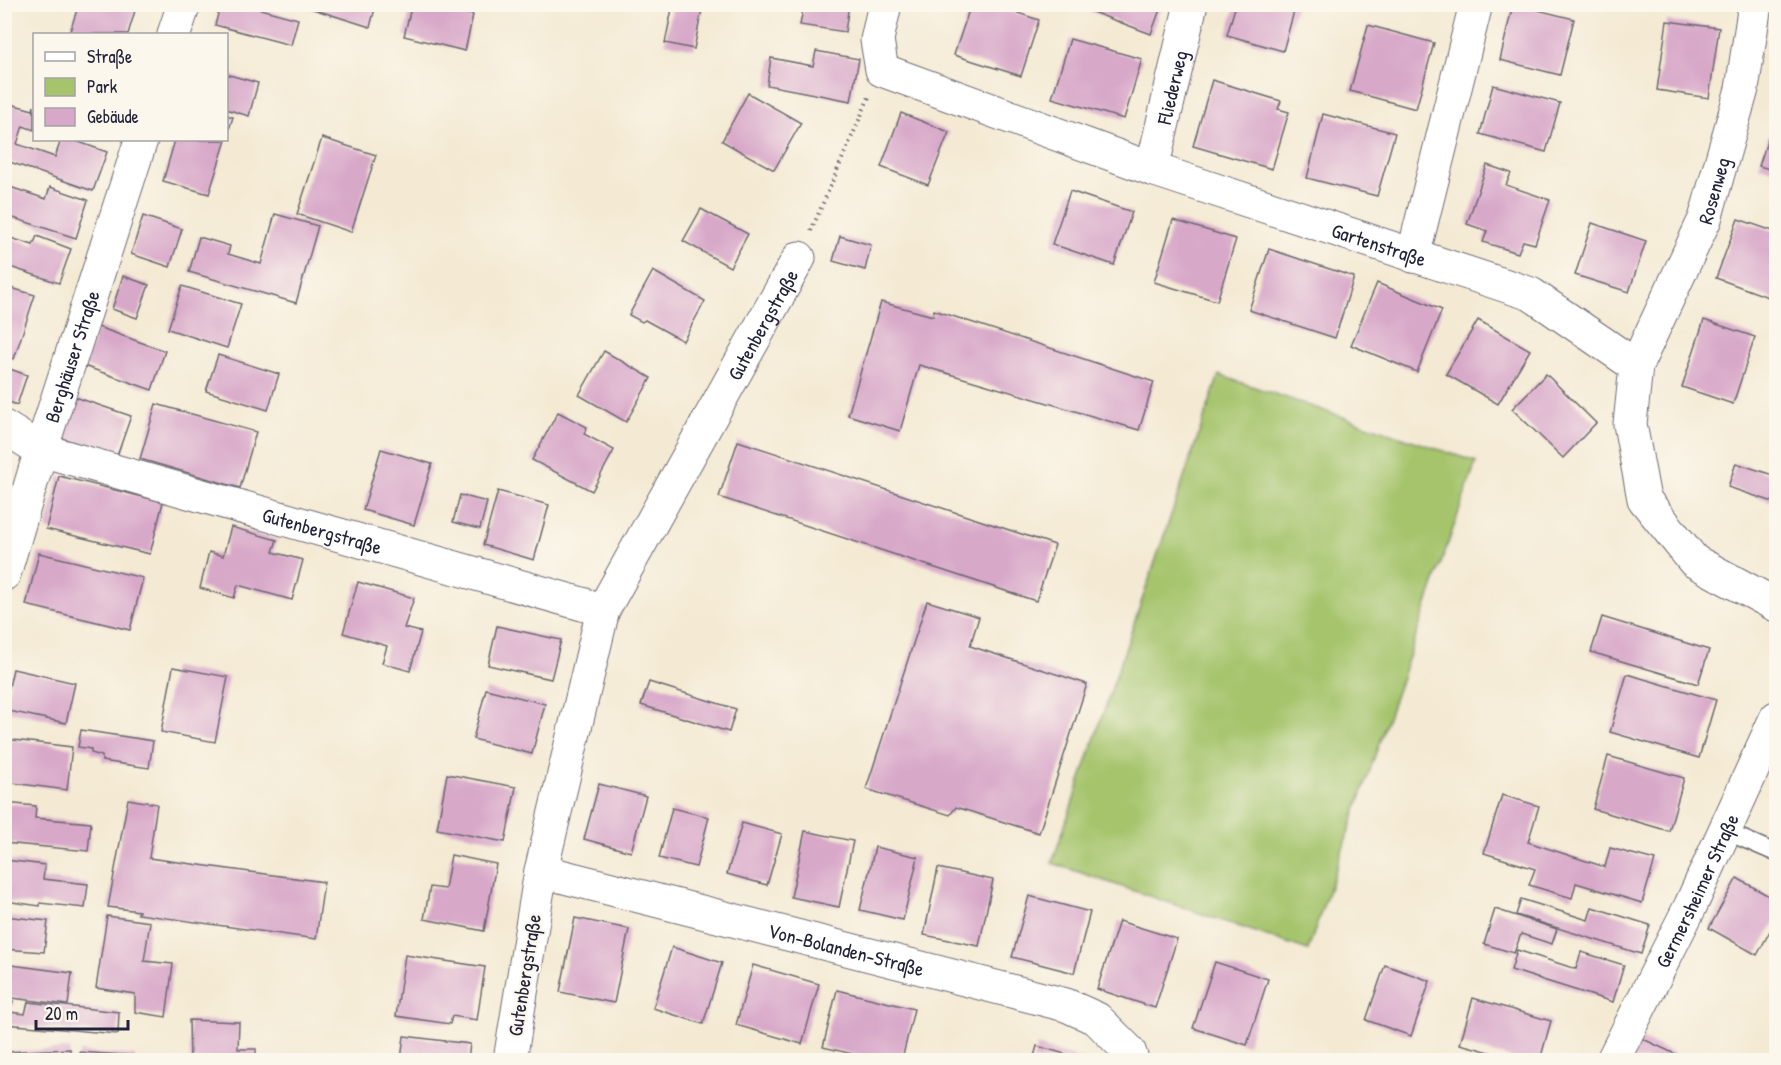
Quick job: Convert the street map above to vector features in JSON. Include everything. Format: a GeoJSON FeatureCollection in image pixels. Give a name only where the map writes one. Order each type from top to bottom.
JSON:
{"type":"FeatureCollection","features":[{"type":"Feature","properties":{"kind":"street"},"geometry":{"type":"LineString","coordinates":[[174,33],[184,4]]}},
{"type":"Feature","properties":{"kind":"street"},"geometry":{"type":"LineString","coordinates":[[882,70],[877,40],[885,4]]}},
{"type":"Feature","properties":{"kind":"street","name":"Fliederweg"},"geometry":{"type":"LineString","coordinates":[[1152,169],[1191,4]]}},
{"type":"Feature","properties":{"kind":"street"},"geometry":{"type":"LineString","coordinates":[[1413,256],[1476,4]]}},
{"type":"Feature","properties":{"kind":"street","name":"Rosenweg"},"geometry":{"type":"LineString","coordinates":[[1636,366],[1705,219],[1742,89],[1755,4]]}},
{"type":"Feature","properties":{"kind":"street","name":"Gartenstraße"},"geometry":{"type":"LineString","coordinates":[[882,70],[1152,169],[1530,294],[1636,366]]}},
{"type":"Feature","properties":{"kind":"street","name":"Berghäuser Straße"},"geometry":{"type":"LineString","coordinates":[[4,574],[41,450],[141,141]]}},
{"type":"Feature","properties":{"kind":"street","name":"Gutenbergstraße"},"geometry":{"type":"LineString","coordinates":[[510,1060],[541,871],[603,610],[799,258]]}},
{"type":"Feature","properties":{"kind":"street"},"geometry":{"type":"LineString","coordinates":[[1636,366],[1630,424],[1644,499],[1694,561],[1776,605]]}},
{"type":"Feature","properties":{"kind":"street","name":"Gutenbergstraße"},"geometry":{"type":"LineString","coordinates":[[4,427],[41,450],[603,610]]}},
{"type":"Feature","properties":{"kind":"street","name":"Germersheimer Straße"},"geometry":{"type":"LineString","coordinates":[[1613,1060],[1690,907],[1776,718]]}},
{"type":"Feature","properties":{"kind":"street","name":"Von-Bolanden-Straße"},"geometry":{"type":"LineString","coordinates":[[541,871],[1066,1005],[1097,1019],[1128,1051],[1132,1060]]}},
{"type":"Feature","properties":{"kind":"lane"},"geometry":{"type":"LineString","coordinates":[[1725,831],[1776,853]]}},
{"type":"Feature","properties":{"kind":"path"},"geometry":{"type":"LineString","coordinates":[[799,258],[882,70]]}},
{"type":"Feature","properties":{"kind":"green space"},"geometry":{"type":"Polygon","coordinates":[[[1219,375],[1476,462],[1308,950],[1052,863],[1219,375]]]}},
{"type":"Feature","properties":{"kind":"building"},"geometry":{"type":"Polygon","coordinates":[[[79,4],[137,4],[128,33],[69,33],[79,4]]]}},
{"type":"Feature","properties":{"kind":"building"},"geometry":{"type":"Polygon","coordinates":[[[221,4],[241,4],[298,19],[291,45],[215,25],[221,4]]]}},
{"type":"Feature","properties":{"kind":"building"},"geometry":{"type":"Polygon","coordinates":[[[297,4],[373,4],[376,5],[370,27],[297,4]]]}},
{"type":"Feature","properties":{"kind":"building"},"geometry":{"type":"Polygon","coordinates":[[[412,4],[429,4],[473,15],[465,51],[404,36],[412,4]]]}},
{"type":"Feature","properties":{"kind":"building"},"geometry":{"type":"Polygon","coordinates":[[[673,4],[703,4],[694,49],[665,43],[673,4]]]}},
{"type":"Feature","properties":{"kind":"building"},"geometry":{"type":"Polygon","coordinates":[[[804,4],[849,4],[845,32],[800,25],[804,4]]]}},
{"type":"Feature","properties":{"kind":"building"},"geometry":{"type":"Polygon","coordinates":[[[971,4],[991,4],[1039,20],[1021,76],[954,55],[971,4]]]}},
{"type":"Feature","properties":{"kind":"building"},"geometry":{"type":"Polygon","coordinates":[[[1071,4],[1162,4],[1151,34],[1071,4]]]}},
{"type":"Feature","properties":{"kind":"building"},"geometry":{"type":"Polygon","coordinates":[[[1236,4],[1296,4],[1283,51],[1227,35],[1236,4]]]}},
{"type":"Feature","properties":{"kind":"building"},"geometry":{"type":"Polygon","coordinates":[[[1513,4],[1574,19],[1560,75],[1500,60],[1513,4]]]}},
{"type":"Feature","properties":{"kind":"building"},"geometry":{"type":"Polygon","coordinates":[[[1667,21],[1719,28],[1709,98],[1657,90],[1667,21]]]}},
{"type":"Feature","properties":{"kind":"building"},"geometry":{"type":"Polygon","coordinates":[[[1368,25],[1434,43],[1416,109],[1350,91],[1368,25]]]}},
{"type":"Feature","properties":{"kind":"building"},"geometry":{"type":"Polygon","coordinates":[[[1070,39],[1142,59],[1124,119],[1052,98],[1070,39]]]}},
{"type":"Feature","properties":{"kind":"building"},"geometry":{"type":"Polygon","coordinates":[[[816,51],[859,59],[851,101],[767,85],[771,58],[813,66],[816,51]]]}},
{"type":"Feature","properties":{"kind":"building"},"geometry":{"type":"Polygon","coordinates":[[[228,75],[258,83],[249,116],[228,110],[228,75]]]}},
{"type":"Feature","properties":{"kind":"building"},"geometry":{"type":"Polygon","coordinates":[[[1212,80],[1281,101],[1278,109],[1289,112],[1272,169],[1193,146],[1212,80]]]}},
{"type":"Feature","properties":{"kind":"building"},"geometry":{"type":"Polygon","coordinates":[[[1493,85],[1560,103],[1546,152],[1480,134],[1493,85]]]}},
{"type":"Feature","properties":{"kind":"building"},"geometry":{"type":"Polygon","coordinates":[[[748,93],[801,123],[774,170],[722,141],[748,93]]]}},
{"type":"Feature","properties":{"kind":"building"},"geometry":{"type":"Polygon","coordinates":[[[7,103],[33,110],[33,130],[23,126],[17,144],[55,157],[61,141],[76,141],[107,152],[93,191],[4,160],[4,111],[7,103]]]}},
{"type":"Feature","properties":{"kind":"building"},"geometry":{"type":"Polygon","coordinates":[[[901,113],[949,132],[928,185],[881,167],[901,113]]]}},
{"type":"Feature","properties":{"kind":"building"},"geometry":{"type":"Polygon","coordinates":[[[1323,114],[1395,133],[1377,196],[1307,178],[1323,114]]]}},
{"type":"Feature","properties":{"kind":"building"},"geometry":{"type":"Polygon","coordinates":[[[1776,114],[1776,171],[1759,166],[1776,114]]]}},
{"type":"Feature","properties":{"kind":"building"},"geometry":{"type":"Polygon","coordinates":[[[228,116],[233,117],[228,133],[228,116]]]}},
{"type":"Feature","properties":{"kind":"building"},"geometry":{"type":"Polygon","coordinates":[[[322,138],[376,155],[351,232],[297,214],[322,138]]]}},
{"type":"Feature","properties":{"kind":"building"},"geometry":{"type":"Polygon","coordinates":[[[175,141],[226,141],[209,194],[163,181],[175,141]]]}},
{"type":"Feature","properties":{"kind":"building"},"geometry":{"type":"Polygon","coordinates":[[[1487,165],[1511,173],[1506,185],[1550,200],[1535,244],[1523,241],[1518,253],[1483,242],[1487,231],[1467,224],[1487,165]]]}},
{"type":"Feature","properties":{"kind":"building"},"geometry":{"type":"Polygon","coordinates":[[[4,185],[46,199],[50,187],[88,200],[76,238],[4,215],[4,185]]]}},
{"type":"Feature","properties":{"kind":"building"},"geometry":{"type":"Polygon","coordinates":[[[1070,191],[1132,212],[1114,265],[1052,244],[1070,191]]]}},
{"type":"Feature","properties":{"kind":"building"},"geometry":{"type":"Polygon","coordinates":[[[701,209],[748,234],[730,267],[683,241],[701,209]]]}},
{"type":"Feature","properties":{"kind":"building"},"geometry":{"type":"Polygon","coordinates":[[[275,214],[318,226],[296,303],[189,272],[199,237],[230,246],[228,254],[261,264],[275,214]]]}},
{"type":"Feature","properties":{"kind":"building"},"geometry":{"type":"Polygon","coordinates":[[[143,216],[182,229],[170,267],[131,254],[143,216]]]}},
{"type":"Feature","properties":{"kind":"building"},"geometry":{"type":"Polygon","coordinates":[[[1738,219],[1776,232],[1776,300],[1716,278],[1738,219]]]}},
{"type":"Feature","properties":{"kind":"building"},"geometry":{"type":"Polygon","coordinates":[[[1173,220],[1236,239],[1217,301],[1154,282],[1173,220]]]}},
{"type":"Feature","properties":{"kind":"building"},"geometry":{"type":"Polygon","coordinates":[[[1592,223],[1646,241],[1629,292],[1575,275],[1592,223]]]}},
{"type":"Feature","properties":{"kind":"building"},"geometry":{"type":"Polygon","coordinates":[[[4,236],[33,245],[37,236],[71,249],[59,283],[4,265],[4,236]]]}},
{"type":"Feature","properties":{"kind":"building"},"geometry":{"type":"Polygon","coordinates":[[[840,236],[871,245],[865,270],[833,261],[840,236]]]}},
{"type":"Feature","properties":{"kind":"building"},"geometry":{"type":"Polygon","coordinates":[[[1269,249],[1354,277],[1335,338],[1249,310],[1269,249]]]}},
{"type":"Feature","properties":{"kind":"building"},"geometry":{"type":"Polygon","coordinates":[[[653,271],[705,301],[683,341],[645,320],[642,322],[629,315],[653,271]]]}},
{"type":"Feature","properties":{"kind":"building"},"geometry":{"type":"Polygon","coordinates":[[[123,276],[149,285],[137,318],[112,309],[123,276]]]}},
{"type":"Feature","properties":{"kind":"building"},"geometry":{"type":"Polygon","coordinates":[[[1377,283],[1442,310],[1417,372],[1351,345],[1377,283]]]}},
{"type":"Feature","properties":{"kind":"building"},"geometry":{"type":"Polygon","coordinates":[[[4,286],[35,295],[14,359],[4,357],[4,286]]]}},
{"type":"Feature","properties":{"kind":"building"},"geometry":{"type":"Polygon","coordinates":[[[182,286],[241,304],[227,348],[168,329],[182,286]]]}},
{"type":"Feature","properties":{"kind":"building"},"geometry":{"type":"Polygon","coordinates":[[[881,302],[933,316],[934,310],[1154,382],[1139,430],[919,365],[900,431],[848,415],[881,302]]]}},
{"type":"Feature","properties":{"kind":"building"},"geometry":{"type":"Polygon","coordinates":[[[1478,320],[1530,350],[1498,404],[1446,374],[1478,320]]]}},
{"type":"Feature","properties":{"kind":"building"},"geometry":{"type":"Polygon","coordinates":[[[1704,320],[1755,337],[1733,404],[1682,387],[1704,320]]]}},
{"type":"Feature","properties":{"kind":"building"},"geometry":{"type":"Polygon","coordinates":[[[98,327],[165,351],[152,390],[84,366],[98,327]]]}},
{"type":"Feature","properties":{"kind":"building"},"geometry":{"type":"Polygon","coordinates":[[[604,351],[651,378],[626,422],[579,395],[604,351]]]}},
{"type":"Feature","properties":{"kind":"building"},"geometry":{"type":"Polygon","coordinates":[[[218,355],[279,374],[268,410],[206,391],[218,355]]]}},
{"type":"Feature","properties":{"kind":"building"},"geometry":{"type":"Polygon","coordinates":[[[4,367],[27,375],[17,405],[4,400],[4,367]]]}},
{"type":"Feature","properties":{"kind":"building"},"geometry":{"type":"Polygon","coordinates":[[[1546,374],[1596,423],[1563,458],[1512,409],[1546,374]]]}},
{"type":"Feature","properties":{"kind":"building"},"geometry":{"type":"Polygon","coordinates":[[[75,397],[131,416],[117,456],[61,438],[75,397]]]}},
{"type":"Feature","properties":{"kind":"building"},"geometry":{"type":"Polygon","coordinates":[[[156,404],[256,432],[240,488],[140,459],[156,404]]]}},
{"type":"Feature","properties":{"kind":"building"},"geometry":{"type":"Polygon","coordinates":[[[558,412],[587,427],[584,434],[614,450],[592,491],[532,460],[558,412]]]}},
{"type":"Feature","properties":{"kind":"building"},"geometry":{"type":"Polygon","coordinates":[[[738,441],[1055,545],[1036,601],[719,497],[738,441]]]}},
{"type":"Feature","properties":{"kind":"building"},"geometry":{"type":"Polygon","coordinates":[[[381,449],[432,464],[414,525],[363,510],[381,449]]]}},
{"type":"Feature","properties":{"kind":"building"},"geometry":{"type":"Polygon","coordinates":[[[1736,463],[1776,476],[1776,503],[1728,487],[1736,463]]]}},
{"type":"Feature","properties":{"kind":"building"},"geometry":{"type":"Polygon","coordinates":[[[59,476],[163,502],[150,554],[46,529],[59,476]]]}},
{"type":"Feature","properties":{"kind":"building"},"geometry":{"type":"Polygon","coordinates":[[[498,491],[549,505],[534,560],[483,545],[498,491]]]}},
{"type":"Feature","properties":{"kind":"building"},"geometry":{"type":"Polygon","coordinates":[[[460,495],[487,502],[480,529],[453,522],[460,495]]]}},
{"type":"Feature","properties":{"kind":"building"},"geometry":{"type":"Polygon","coordinates":[[[231,527],[277,540],[273,552],[303,560],[292,600],[238,585],[234,598],[200,588],[209,552],[223,556],[231,527]]]}},
{"type":"Feature","properties":{"kind":"building"},"geometry":{"type":"Polygon","coordinates":[[[39,553],[143,578],[130,630],[26,605],[39,553]]]}},
{"type":"Feature","properties":{"kind":"building"},"geometry":{"type":"Polygon","coordinates":[[[358,582],[414,598],[404,628],[421,632],[410,671],[382,663],[387,646],[343,633],[358,582]]]}},
{"type":"Feature","properties":{"kind":"building"},"geometry":{"type":"Polygon","coordinates":[[[927,601],[979,617],[970,646],[1087,684],[1039,833],[956,807],[950,815],[866,789],[927,601]]]}},
{"type":"Feature","properties":{"kind":"building"},"geometry":{"type":"Polygon","coordinates":[[[1602,617],[1709,650],[1698,684],[1591,652],[1602,617]]]}},
{"type":"Feature","properties":{"kind":"building"},"geometry":{"type":"Polygon","coordinates":[[[497,626],[561,640],[551,679],[488,665],[497,626]]]}},
{"type":"Feature","properties":{"kind":"building"},"geometry":{"type":"Polygon","coordinates":[[[173,667],[228,677],[215,742],[161,732],[173,667]]]}},
{"type":"Feature","properties":{"kind":"building"},"geometry":{"type":"Polygon","coordinates":[[[13,669],[75,683],[66,723],[4,710],[13,669]]]}},
{"type":"Feature","properties":{"kind":"building"},"geometry":{"type":"Polygon","coordinates":[[[1627,674],[1716,700],[1699,758],[1610,732],[1627,674]]]}},
{"type":"Feature","properties":{"kind":"building"},"geometry":{"type":"Polygon","coordinates":[[[649,682],[736,709],[729,732],[641,705],[649,682]]]}},
{"type":"Feature","properties":{"kind":"building"},"geometry":{"type":"Polygon","coordinates":[[[486,689],[545,704],[532,754],[473,739],[486,689]]]}},
{"type":"Feature","properties":{"kind":"building"},"geometry":{"type":"Polygon","coordinates":[[[81,730],[153,741],[149,768],[102,761],[102,756],[91,753],[91,749],[78,747],[81,730]]]}},
{"type":"Feature","properties":{"kind":"building"},"geometry":{"type":"Polygon","coordinates":[[[5,739],[72,747],[67,790],[5,782],[5,739]]]}},
{"type":"Feature","properties":{"kind":"building"},"geometry":{"type":"Polygon","coordinates":[[[1608,756],[1684,778],[1669,831],[1593,809],[1608,756]]]}},
{"type":"Feature","properties":{"kind":"building"},"geometry":{"type":"Polygon","coordinates":[[[447,774],[516,787],[505,842],[437,829],[447,774]]]}},
{"type":"Feature","properties":{"kind":"building"},"geometry":{"type":"Polygon","coordinates":[[[599,784],[646,796],[631,852],[584,839],[599,784]]]}},
{"type":"Feature","properties":{"kind":"building"},"geometry":{"type":"Polygon","coordinates":[[[1502,795],[1539,806],[1528,842],[1605,867],[1610,848],[1655,860],[1642,903],[1576,883],[1572,898],[1529,885],[1535,869],[1484,853],[1502,795]]]}},
{"type":"Feature","properties":{"kind":"building"},"geometry":{"type":"Polygon","coordinates":[[[128,799],[157,804],[149,858],[324,882],[316,939],[138,914],[139,911],[108,907],[128,799]]]}},
{"type":"Feature","properties":{"kind":"building"},"geometry":{"type":"Polygon","coordinates":[[[4,803],[36,806],[35,818],[91,823],[88,851],[4,843],[4,803]]]}},
{"type":"Feature","properties":{"kind":"building"},"geometry":{"type":"Polygon","coordinates":[[[672,808],[709,817],[696,867],[659,858],[672,808]]]}},
{"type":"Feature","properties":{"kind":"building"},"geometry":{"type":"Polygon","coordinates":[[[742,823],[782,834],[767,885],[727,874],[742,823]]]}},
{"type":"Feature","properties":{"kind":"building"},"geometry":{"type":"Polygon","coordinates":[[[805,831],[853,841],[839,907],[791,897],[805,831]]]}},
{"type":"Feature","properties":{"kind":"building"},"geometry":{"type":"Polygon","coordinates":[[[875,847],[918,857],[903,920],[860,910],[875,847]]]}},
{"type":"Feature","properties":{"kind":"building"},"geometry":{"type":"Polygon","coordinates":[[[451,855],[496,864],[484,931],[424,919],[430,887],[445,889],[451,855]]]}},
{"type":"Feature","properties":{"kind":"building"},"geometry":{"type":"Polygon","coordinates":[[[5,860],[45,865],[43,879],[88,884],[85,908],[40,903],[40,906],[5,901],[5,860]]]}},
{"type":"Feature","properties":{"kind":"building"},"geometry":{"type":"Polygon","coordinates":[[[938,868],[993,880],[979,946],[924,935],[938,868]]]}},
{"type":"Feature","properties":{"kind":"building"},"geometry":{"type":"Polygon","coordinates":[[[1737,878],[1776,900],[1776,920],[1757,955],[1709,928],[1737,878]]]}},
{"type":"Feature","properties":{"kind":"building"},"geometry":{"type":"Polygon","coordinates":[[[1029,896],[1090,912],[1074,973],[1012,957],[1029,896]]]}},
{"type":"Feature","properties":{"kind":"building"},"geometry":{"type":"Polygon","coordinates":[[[1521,899],[1588,920],[1592,907],[1650,925],[1641,954],[1516,915],[1521,899]]]}},
{"type":"Feature","properties":{"kind":"building"},"geometry":{"type":"Polygon","coordinates":[[[1495,909],[1557,929],[1552,944],[1521,934],[1514,953],[1484,944],[1495,909]]]}},
{"type":"Feature","properties":{"kind":"building"},"geometry":{"type":"Polygon","coordinates":[[[4,916],[48,921],[44,952],[4,949],[4,916]]]}},
{"type":"Feature","properties":{"kind":"building"},"geometry":{"type":"Polygon","coordinates":[[[107,916],[150,922],[144,961],[173,964],[166,1017],[135,1012],[135,994],[96,988],[107,916]]]}},
{"type":"Feature","properties":{"kind":"building"},"geometry":{"type":"Polygon","coordinates":[[[575,918],[629,929],[614,1003],[560,992],[575,918]]]}},
{"type":"Feature","properties":{"kind":"building"},"geometry":{"type":"Polygon","coordinates":[[[1119,921],[1177,939],[1155,1008],[1097,989],[1119,921]]]}},
{"type":"Feature","properties":{"kind":"building"},"geometry":{"type":"Polygon","coordinates":[[[672,947],[722,963],[703,1024],[653,1008],[672,947]]]}},
{"type":"Feature","properties":{"kind":"building"},"geometry":{"type":"Polygon","coordinates":[[[1517,950],[1576,969],[1581,952],[1624,965],[1613,1002],[1511,970],[1517,950]]]}},
{"type":"Feature","properties":{"kind":"building"},"geometry":{"type":"Polygon","coordinates":[[[405,955],[485,967],[477,1020],[452,1016],[450,1024],[396,1016],[405,955]]]}},
{"type":"Feature","properties":{"kind":"building"},"geometry":{"type":"Polygon","coordinates":[[[1215,962],[1268,979],[1247,1045],[1193,1028],[1215,962]]]}},
{"type":"Feature","properties":{"kind":"building"},"geometry":{"type":"Polygon","coordinates":[[[4,964],[72,973],[68,1005],[4,997],[4,964]]]}},
{"type":"Feature","properties":{"kind":"building"},"geometry":{"type":"Polygon","coordinates":[[[753,965],[819,984],[802,1044],[736,1025],[753,965]]]}},
{"type":"Feature","properties":{"kind":"building"},"geometry":{"type":"Polygon","coordinates":[[[1385,965],[1430,981],[1411,1036],[1366,1020],[1385,965]]]}},
{"type":"Feature","properties":{"kind":"building"},"geometry":{"type":"Polygon","coordinates":[[[837,990],[914,1009],[902,1060],[878,1060],[823,1047],[837,990]]]}},
{"type":"Feature","properties":{"kind":"building"},"geometry":{"type":"Polygon","coordinates":[[[1473,998],[1551,1021],[1540,1060],[1519,1060],[1460,1044],[1473,998]]]}},
{"type":"Feature","properties":{"kind":"building"},"geometry":{"type":"Polygon","coordinates":[[[4,1000],[13,1001],[10,1012],[25,1014],[28,1002],[119,1012],[118,1034],[4,1024],[4,1000]]]}},
{"type":"Feature","properties":{"kind":"building"},"geometry":{"type":"Polygon","coordinates":[[[189,1020],[239,1022],[238,1049],[256,1049],[256,1060],[190,1060],[189,1020]]]}},
{"type":"Feature","properties":{"kind":"building"},"geometry":{"type":"Polygon","coordinates":[[[404,1036],[470,1044],[468,1060],[401,1060],[404,1036]]]}},
{"type":"Feature","properties":{"kind":"building"},"geometry":{"type":"Polygon","coordinates":[[[1641,1038],[1688,1060],[1631,1060],[1641,1038]]]}},
{"type":"Feature","properties":{"kind":"building"},"geometry":{"type":"Polygon","coordinates":[[[1037,1046],[1086,1060],[1033,1060],[1037,1046]]]}},
{"type":"Feature","properties":{"kind":"building"},"geometry":{"type":"Polygon","coordinates":[[[70,1049],[70,1060],[4,1060],[4,1052],[70,1049]]]}},
{"type":"Feature","properties":{"kind":"building"},"geometry":{"type":"Polygon","coordinates":[[[79,1052],[135,1056],[135,1060],[78,1060],[79,1052]]]}}]}
